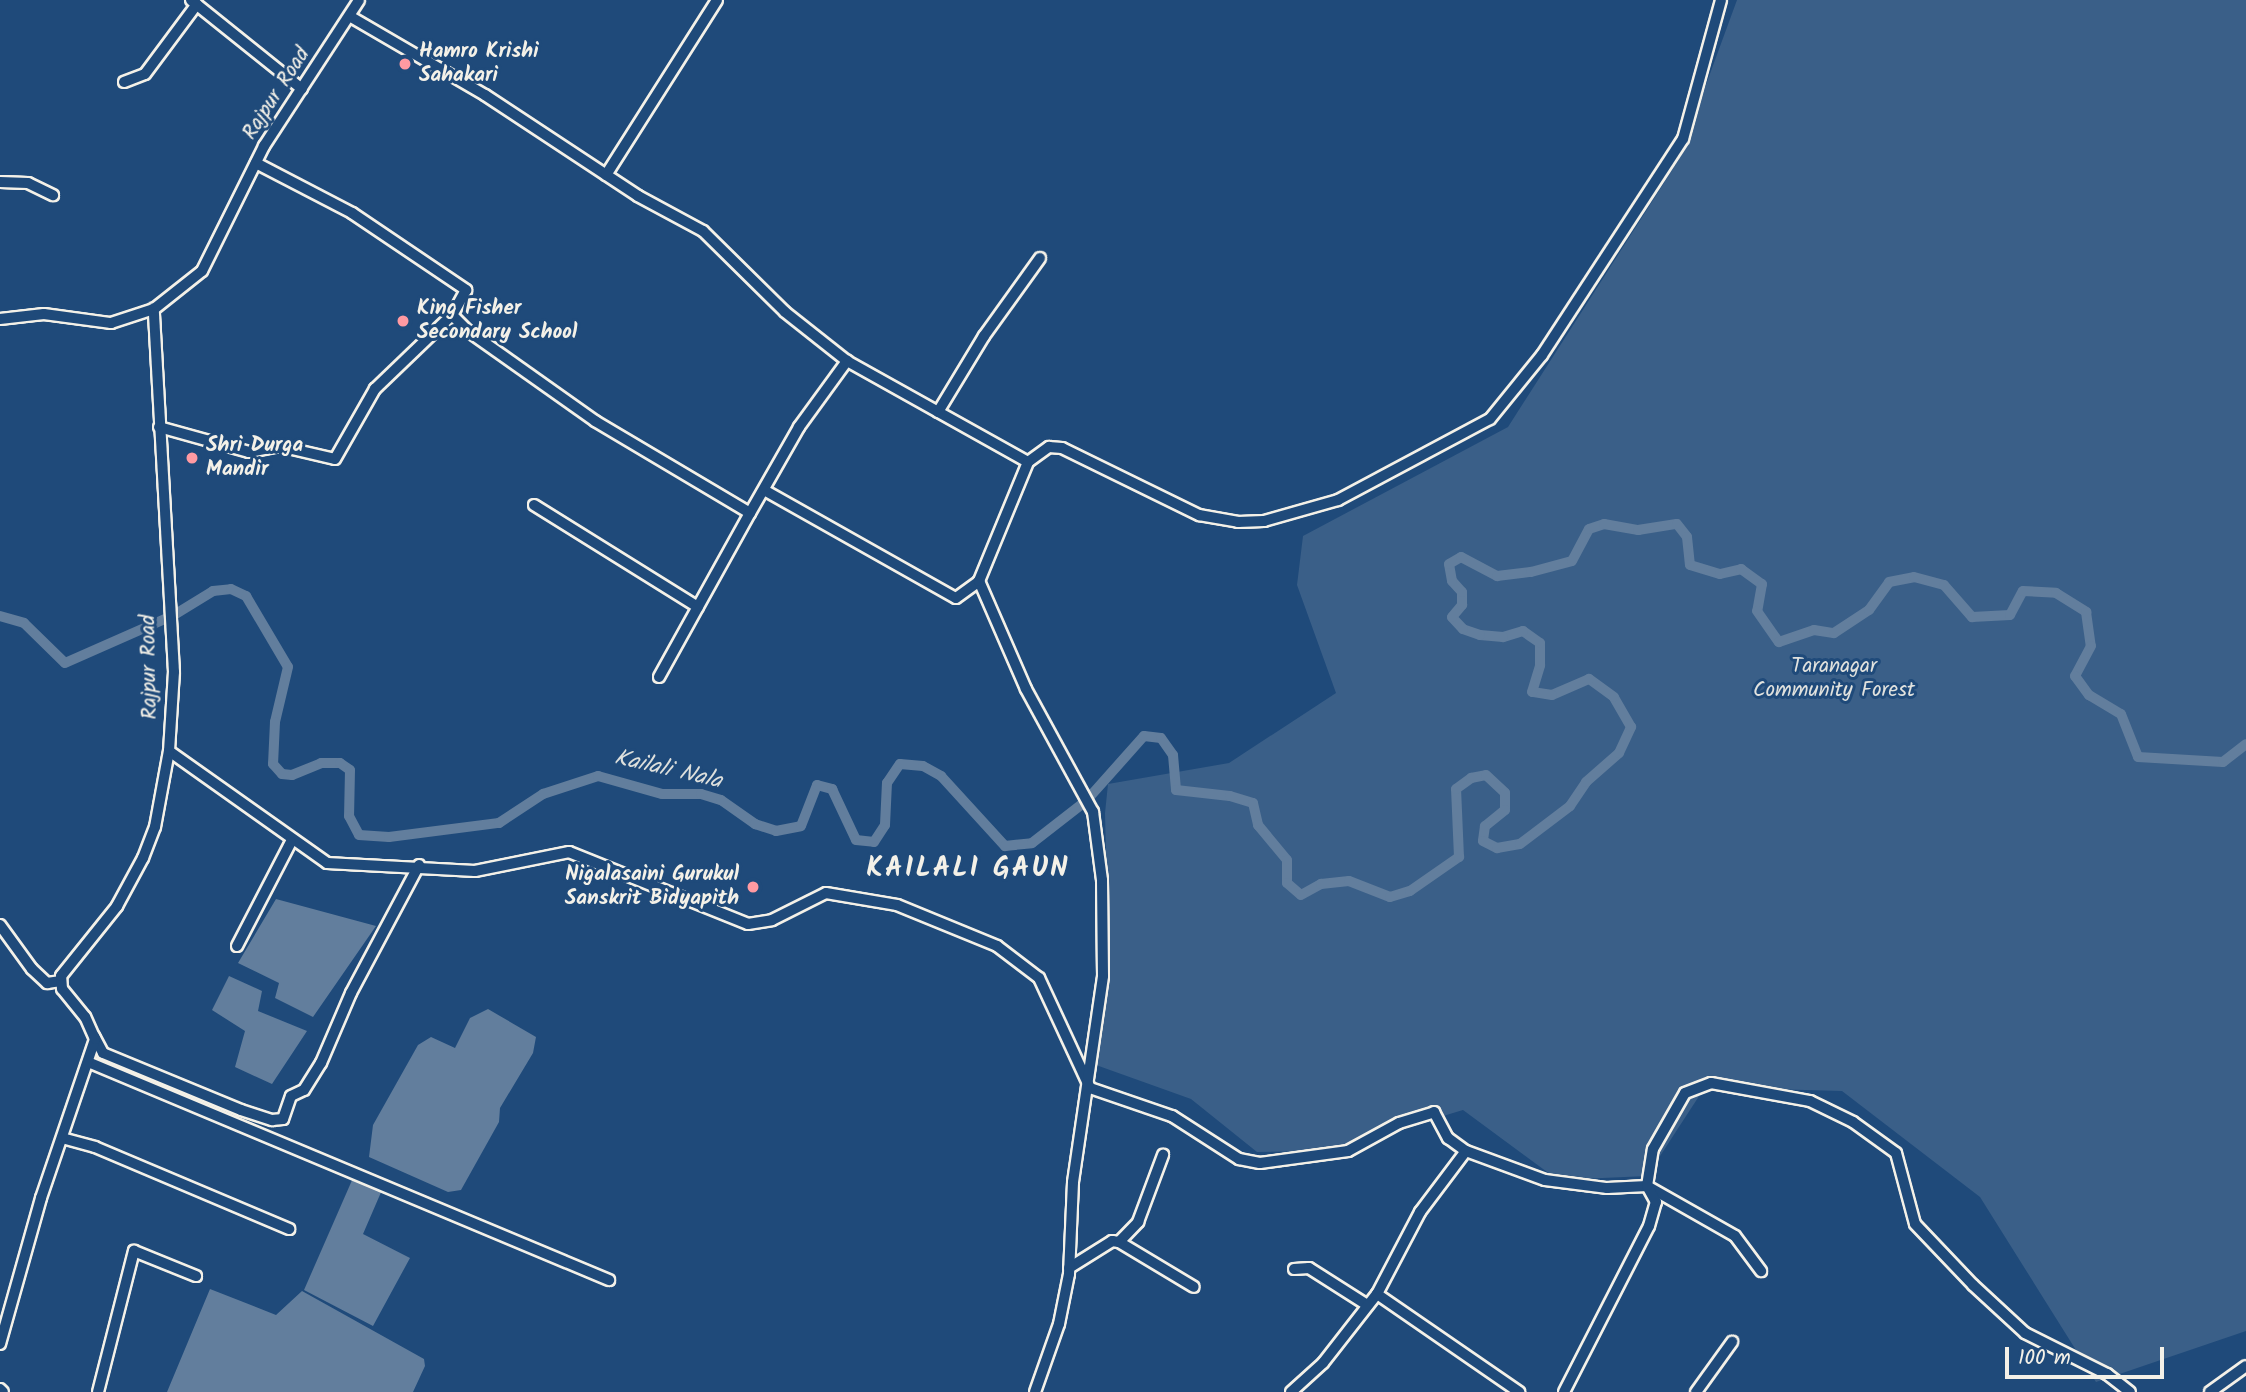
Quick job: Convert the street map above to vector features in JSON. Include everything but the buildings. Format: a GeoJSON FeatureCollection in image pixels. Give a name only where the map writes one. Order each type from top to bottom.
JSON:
{"type":"FeatureCollection","features":[{"type":"Feature","properties":{"kind":"street","name":"Rajpur Road"},"geometry":{"type":"LineString","coordinates":[[61,981],[75,954],[117,906],[143,858],[155,827],[169,751],[174,672],[154,309],[202,271],[256,163],[351,17],[359,0]]}},
{"type":"Feature","properties":{"kind":"street"},"geometry":{"type":"LineString","coordinates":[[606,175],[717,0]]}},
{"type":"Feature","properties":{"kind":"street"},"geometry":{"type":"LineString","coordinates":[[764,490],[956,598],[979,581],[1028,462],[1049,447],[1062,448],[1199,515],[1238,522],[1264,521],[1338,500],[1490,419],[1542,355],[1683,139],[1721,0]]}},
{"type":"Feature","properties":{"kind":"street"},"geometry":{"type":"LineString","coordinates":[[124,82],[145,74],[194,2],[302,89]]}},
{"type":"Feature","properties":{"kind":"street"},"geometry":{"type":"LineString","coordinates":[[351,17],[485,96],[606,175],[704,231],[785,312],[847,361],[1028,462]]}},
{"type":"Feature","properties":{"kind":"street"},"geometry":{"type":"LineString","coordinates":[[159,427],[249,452],[279,446],[335,459],[375,389],[452,315],[466,289],[352,213],[256,163]]}},
{"type":"Feature","properties":{"kind":"street"},"geometry":{"type":"LineString","coordinates":[[0,182],[28,183],[53,195]]}},
{"type":"Feature","properties":{"kind":"street"},"geometry":{"type":"LineString","coordinates":[[938,412],[984,336],[1041,258]]}},
{"type":"Feature","properties":{"kind":"street"},"geometry":{"type":"LineString","coordinates":[[0,319],[44,314],[111,323],[154,309]]}},
{"type":"Feature","properties":{"kind":"street"},"geometry":{"type":"LineString","coordinates":[[452,315],[594,421],[750,513]]}},
{"type":"Feature","properties":{"kind":"street"},"geometry":{"type":"LineString","coordinates":[[659,677],[799,426],[847,361]]}},
{"type":"Feature","properties":{"kind":"street"},"geometry":{"type":"LineString","coordinates":[[534,505],[698,607]]}},
{"type":"Feature","properties":{"kind":"street"},"geometry":{"type":"LineString","coordinates":[[979,581],[1026,689],[1097,825],[1103,976],[1090,1088],[1073,1182],[1069,1269],[1059,1324],[1035,1392]]}},
{"type":"Feature","properties":{"kind":"street"},"geometry":{"type":"LineString","coordinates":[[169,751],[285,830],[292,842],[327,863],[419,865],[475,871],[569,852],[748,924],[772,920],[826,892],[897,905],[997,946],[1039,978],[1090,1088],[1172,1116],[1240,1159],[1260,1163],[1348,1151],[1399,1123],[1434,1112],[1448,1138],[1466,1152],[1545,1180],[1607,1188],[1647,1186],[1735,1236],[1761,1271]]}},
{"type":"Feature","properties":{"kind":"street"},"geometry":{"type":"LineString","coordinates":[[237,946],[292,842]]}},
{"type":"Feature","properties":{"kind":"street"},"geometry":{"type":"LineString","coordinates":[[0,925],[47,983],[61,981],[103,1053],[251,1114],[282,1119],[291,1096],[304,1090],[321,1063],[351,993],[419,865]]}},
{"type":"Feature","properties":{"kind":"street"},"geometry":{"type":"LineString","coordinates":[[0,1344],[95,1039],[92,1032]]}},
{"type":"Feature","properties":{"kind":"street"},"geometry":{"type":"LineString","coordinates":[[88,1062],[609,1279]]}},
{"type":"Feature","properties":{"kind":"street"},"geometry":{"type":"LineString","coordinates":[[1564,1392],[1649,1226],[1656,1202],[1647,1186],[1653,1149],[1685,1093],[1711,1083],[1810,1101],[1853,1122],[1896,1153],[1915,1224],[2025,1333],[2107,1374],[2130,1392]]}},
{"type":"Feature","properties":{"kind":"street"},"geometry":{"type":"LineString","coordinates":[[62,1138],[95,1146],[289,1229]]}},
{"type":"Feature","properties":{"kind":"street"},"geometry":{"type":"LineString","coordinates":[[1291,1392],[1323,1363],[1377,1294],[1420,1212],[1466,1152]]}},
{"type":"Feature","properties":{"kind":"street"},"geometry":{"type":"LineString","coordinates":[[1119,1242],[1138,1222],[1163,1155]]}},
{"type":"Feature","properties":{"kind":"street"},"geometry":{"type":"LineString","coordinates":[[1069,1269],[1112,1241],[1119,1242],[1194,1287]]}},
{"type":"Feature","properties":{"kind":"street"},"geometry":{"type":"LineString","coordinates":[[98,1392],[134,1251],[196,1276]]}},
{"type":"Feature","properties":{"kind":"street"},"geometry":{"type":"LineString","coordinates":[[1294,1269],[1309,1268],[1367,1305]]}},
{"type":"Feature","properties":{"kind":"street"},"geometry":{"type":"LineString","coordinates":[[1377,1294],[1519,1392]]}},
{"type":"Feature","properties":{"kind":"street"},"geometry":{"type":"LineString","coordinates":[[1696,1392],[1731,1342]]}},
{"type":"Feature","properties":{"kind":"street"},"geometry":{"type":"LineString","coordinates":[[2210,1392],[2246,1366]]}},
{"type":"Feature","properties":{"kind":"green space","name":"Taranagar Community Forest"},"geometry":{"type":"Polygon","coordinates":[[[1737,0],[2246,0],[2246,1331],[2096,1382],[1980,1197],[1842,1091],[1705,1087],[1647,1176],[1558,1180],[1463,1110],[1327,1151],[1257,1152],[1191,1099],[1096,1065],[1109,975],[1105,813],[1108,784],[1229,763],[1336,693],[1297,585],[1303,536],[1508,427],[1678,161],[1737,0]]]}},
{"type":"Feature","properties":{"kind":"shaded area"},"geometry":{"type":"Polygon","coordinates":[[[276,899],[376,926],[313,1017],[275,998],[279,983],[238,963],[276,899]]]}},
{"type":"Feature","properties":{"kind":"shaded area"},"geometry":{"type":"Polygon","coordinates":[[[229,976],[262,991],[258,1011],[307,1031],[272,1084],[235,1067],[245,1031],[212,1010],[229,976]]]}},
{"type":"Feature","properties":{"kind":"shaded area"},"geometry":{"type":"Polygon","coordinates":[[[488,1009],[536,1037],[533,1053],[500,1108],[499,1122],[461,1190],[448,1192],[369,1157],[373,1125],[418,1045],[431,1037],[455,1048],[470,1018],[488,1009]]]}},
{"type":"Feature","properties":{"kind":"shaded area"},"geometry":{"type":"Polygon","coordinates":[[[353,1178],[382,1190],[363,1234],[410,1258],[373,1326],[304,1290],[353,1178]]]}},
{"type":"Feature","properties":{"kind":"shaded area"},"geometry":{"type":"Polygon","coordinates":[[[210,1289],[276,1315],[302,1291],[424,1359],[425,1366],[413,1392],[167,1392],[210,1289]]]}},
{"type":"Feature","properties":{"kind":"waterway","name":"Kailali Nala"},"geometry":{"type":"LineString","coordinates":[[0,616],[24,623],[65,663],[174,615],[213,591],[231,589],[246,596],[288,667],[275,722],[273,764],[282,774],[292,775],[321,763],[340,763],[350,770],[349,816],[359,835],[389,837],[499,823],[543,794],[598,776],[662,794],[701,794],[721,800],[755,824],[776,831],[801,826],[817,785],[832,789],[856,840],[874,842],[885,825],[887,783],[900,764],[923,766],[941,776],[1005,846],[1032,843],[1086,801],[1144,736],[1161,738],[1173,755],[1176,790],[1230,796],[1253,803],[1258,825],[1287,860],[1287,883],[1301,895],[1321,884],[1349,881],[1390,897],[1410,891],[1459,857],[1456,789],[1471,778],[1486,775],[1505,793],[1505,810],[1485,826],[1483,841],[1497,848],[1520,844],[1570,806],[1586,782],[1619,753],[1631,727],[1614,697],[1589,679],[1552,695],[1532,692],[1540,665],[1540,643],[1523,631],[1503,637],[1480,635],[1463,629],[1452,617],[1462,605],[1462,592],[1452,581],[1449,564],[1461,557],[1497,576],[1531,572],[1572,561],[1589,529],[1604,524],[1638,530],[1677,524],[1687,537],[1690,565],[1720,574],[1741,569],[1762,584],[1757,611],[1779,642],[1814,630],[1834,633],[1869,610],[1889,582],[1914,577],[1944,585],[1972,617],[2010,615],[2023,591],[2056,593],[2086,612],[2091,646],[2075,676],[2089,695],[2121,714],[2138,757],[2223,762],[2246,744]]}},
{"type":"Feature","properties":{"kind":"place","name":"Hamro Krishi Sahakari"},"geometry":{"type":"Point","coordinates":[405,64]}},
{"type":"Feature","properties":{"kind":"place","name":"King Fisher Secondary School"},"geometry":{"type":"Point","coordinates":[403,321]}},
{"type":"Feature","properties":{"kind":"place","name":"Shri Durga Mandir"},"geometry":{"type":"Point","coordinates":[192,458]}},
{"type":"Feature","properties":{"kind":"place","name":"Nigalasaini Gurukul Sanskrit Bidyapith"},"geometry":{"type":"Point","coordinates":[753,887]}},
{"type":"Feature","properties":{"kind":"district","name":"KAILALI GAUN"},"geometry":{"type":"Point","coordinates":[968,869]}}]}
